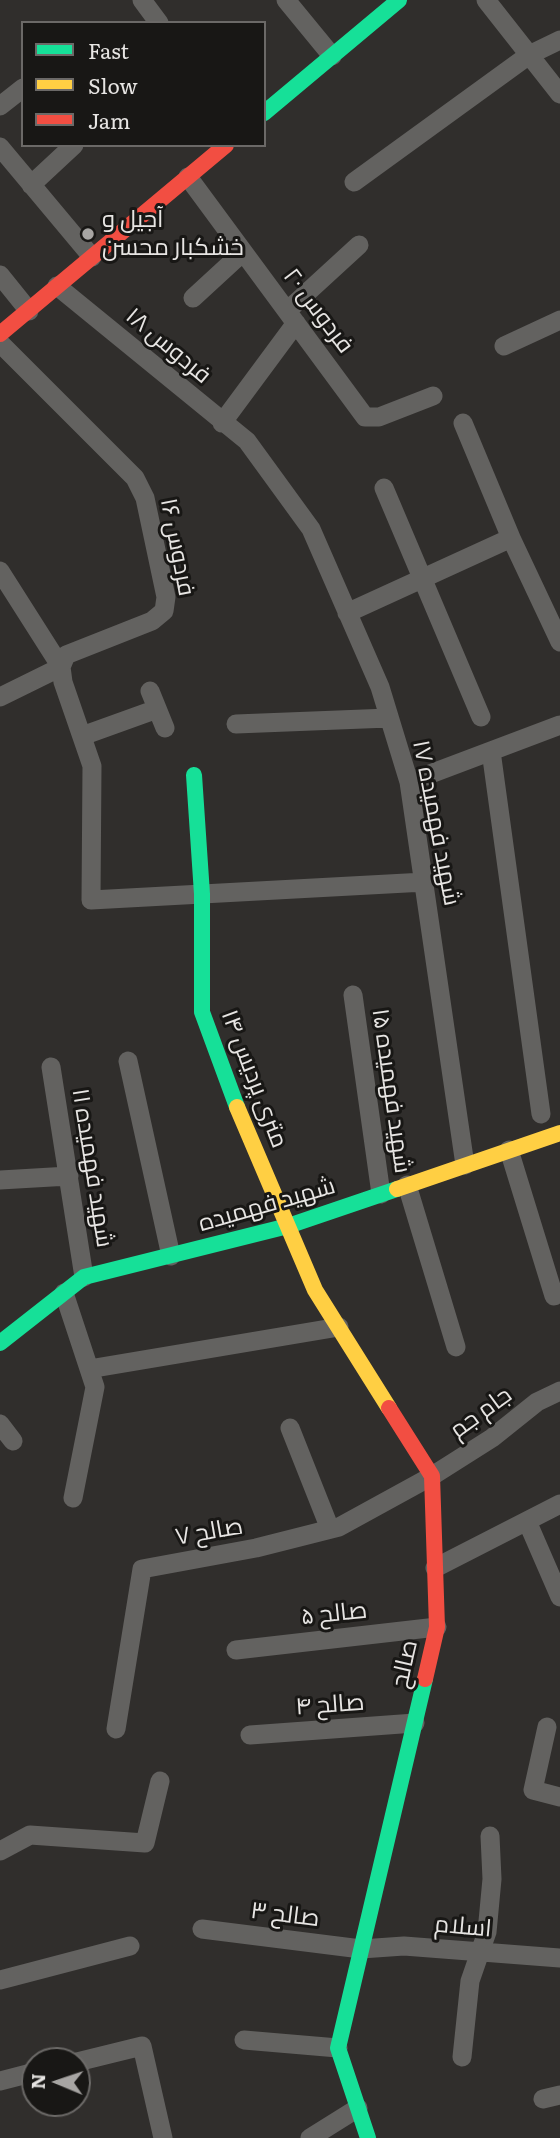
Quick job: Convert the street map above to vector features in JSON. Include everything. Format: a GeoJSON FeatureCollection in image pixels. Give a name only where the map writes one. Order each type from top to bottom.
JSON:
{"type":"FeatureCollection","features":[{"type":"Feature","properties":{"kind":"street"},"geometry":{"type":"LineString","coordinates":[[142,0],[158,21]]}},
{"type":"Feature","properties":{"kind":"street"},"geometry":{"type":"LineString","coordinates":[[286,0],[332,56]]}},
{"type":"Feature","properties":{"kind":"street"},"geometry":{"type":"LineString","coordinates":[[266,111],[399,0]]}},
{"type":"Feature","properties":{"kind":"street"},"geometry":{"type":"LineString","coordinates":[[486,0],[560,94]]}},
{"type":"Feature","properties":{"kind":"street"},"geometry":{"type":"LineString","coordinates":[[355,182],[530,55],[560,40]]}},
{"type":"Feature","properties":{"kind":"street"},"geometry":{"type":"LineString","coordinates":[[0,107],[21,91]]}},
{"type":"Feature","properties":{"kind":"street"},"geometry":{"type":"LineString","coordinates":[[0,147],[92,257]]}},
{"type":"Feature","properties":{"kind":"street"},"geometry":{"type":"LineString","coordinates":[[31,185],[72,147]]}},
{"type":"Feature","properties":{"kind":"street"},"geometry":{"type":"LineString","coordinates":[[0,334],[224,147]]}},
{"type":"Feature","properties":{"kind":"street","name":"فردوس ۲۰"},"geometry":{"type":"LineString","coordinates":[[188,177],[365,416],[379,417],[433,396]]}},
{"type":"Feature","properties":{"kind":"street"},"geometry":{"type":"LineString","coordinates":[[222,423],[291,317],[359,244]]}},
{"type":"Feature","properties":{"kind":"street"},"geometry":{"type":"LineString","coordinates":[[193,298],[243,252]]}},
{"type":"Feature","properties":{"kind":"street"},"geometry":{"type":"LineString","coordinates":[[0,275],[29,311]]}},
{"type":"Feature","properties":{"kind":"street","name":"فردوس ۱۸"},"geometry":{"type":"LineString","coordinates":[[57,286],[247,441]]}},
{"type":"Feature","properties":{"kind":"street"},"geometry":{"type":"LineString","coordinates":[[504,346],[560,320]]}},
{"type":"Feature","properties":{"kind":"street","name":"فردوس ۱۶"},"geometry":{"type":"LineString","coordinates":[[0,343],[135,478],[145,498],[166,597],[164,611],[152,621],[66,655],[61,667],[0,697]]}},
{"type":"Feature","properties":{"kind":"street"},"geometry":{"type":"LineString","coordinates":[[463,423],[511,538],[560,642]]}},
{"type":"Feature","properties":{"kind":"street","name":"شهید فهمیده ۱۷"},"geometry":{"type":"LineString","coordinates":[[247,441],[312,529],[380,687],[408,782],[465,1165]]}},
{"type":"Feature","properties":{"kind":"street"},"geometry":{"type":"LineString","coordinates":[[384,488],[481,718]]}},
{"type":"Feature","properties":{"kind":"street"},"geometry":{"type":"LineString","coordinates":[[347,613],[511,538]]}},
{"type":"Feature","properties":{"kind":"street"},"geometry":{"type":"LineString","coordinates":[[0,571],[61,667],[63,682],[92,766],[91,900],[425,882]]}},
{"type":"Feature","properties":{"kind":"street"},"geometry":{"type":"LineString","coordinates":[[82,736],[157,709]]}},
{"type":"Feature","properties":{"kind":"street"},"geometry":{"type":"LineString","coordinates":[[236,724],[389,718]]}},
{"type":"Feature","properties":{"kind":"street"},"geometry":{"type":"LineString","coordinates":[[408,782],[560,725]]}},
{"type":"Feature","properties":{"kind":"street"},"geometry":{"type":"LineString","coordinates":[[491,751],[541,1114]]}},
{"type":"Feature","properties":{"kind":"street","name":"۱۴ متری پردیس"},"geometry":{"type":"LineString","coordinates":[[194,775],[202,894],[202,1012],[239,1111],[288,1226]]}},
{"type":"Feature","properties":{"kind":"street","name":"شهید فهمیده ۱۵"},"geometry":{"type":"LineString","coordinates":[[353,995],[381,1194]]}},
{"type":"Feature","properties":{"kind":"street"},"geometry":{"type":"LineString","coordinates":[[128,1061],[170,1256]]}},
{"type":"Feature","properties":{"kind":"street","name":"شهید فهمیده ۱۱"},"geometry":{"type":"LineString","coordinates":[[51,1067],[85,1278]]}},
{"type":"Feature","properties":{"kind":"street","name":"شهید فهمیده"},"geometry":{"type":"LineString","coordinates":[[0,1343],[85,1278],[288,1226],[560,1132]]}},
{"type":"Feature","properties":{"kind":"street"},"geometry":{"type":"LineString","coordinates":[[509,1150],[554,1296]]}},
{"type":"Feature","properties":{"kind":"street"},"geometry":{"type":"LineString","coordinates":[[0,1180],[69,1176]]}},
{"type":"Feature","properties":{"kind":"street"},"geometry":{"type":"LineString","coordinates":[[407,1185],[456,1348]]}},
{"type":"Feature","properties":{"kind":"street"},"geometry":{"type":"LineString","coordinates":[[288,1226],[315,1290],[432,1476]]}},
{"type":"Feature","properties":{"kind":"street"},"geometry":{"type":"LineString","coordinates":[[64,1293],[95,1387],[73,1499]]}},
{"type":"Feature","properties":{"kind":"street"},"geometry":{"type":"LineString","coordinates":[[89,1369],[338,1327]]}},
{"type":"Feature","properties":{"kind":"street","name":"جام جم"},"geometry":{"type":"LineString","coordinates":[[432,1476],[492,1438],[537,1402],[560,1391]]}},
{"type":"Feature","properties":{"kind":"street"},"geometry":{"type":"LineString","coordinates":[[0,1424],[13,1441]]}},
{"type":"Feature","properties":{"kind":"street"},"geometry":{"type":"LineString","coordinates":[[289,1428],[330,1529]]}},
{"type":"Feature","properties":{"kind":"street","name":"صالح ۷"},"geometry":{"type":"LineString","coordinates":[[116,1729],[142,1569],[256,1548],[330,1529],[432,1476]]}},
{"type":"Feature","properties":{"kind":"street","name":"صالح"},"geometry":{"type":"LineString","coordinates":[[338,2048],[437,1627],[432,1476]]}},
{"type":"Feature","properties":{"kind":"street"},"geometry":{"type":"LineString","coordinates":[[435,1568],[560,1504]]}},
{"type":"Feature","properties":{"kind":"street"},"geometry":{"type":"LineString","coordinates":[[527,1521],[560,1597]]}},
{"type":"Feature","properties":{"kind":"street","name":"صالح ۵"},"geometry":{"type":"LineString","coordinates":[[236,1650],[437,1627]]}},
{"type":"Feature","properties":{"kind":"street","name":"صالح ۴"},"geometry":{"type":"LineString","coordinates":[[250,1735],[415,1724]]}},
{"type":"Feature","properties":{"kind":"street"},"geometry":{"type":"LineString","coordinates":[[547,1727],[533,1790],[560,1797]]}},
{"type":"Feature","properties":{"kind":"street"},"geometry":{"type":"LineString","coordinates":[[0,1851],[30,1835],[145,1843],[160,1781]]}},
{"type":"Feature","properties":{"kind":"street"},"geometry":{"type":"LineString","coordinates":[[462,2057],[470,1981],[487,1932],[492,1879],[490,1836]]}},
{"type":"Feature","properties":{"kind":"street","name":"صالح ۳"},"geometry":{"type":"LineString","coordinates":[[202,1929],[361,1949]]}},
{"type":"Feature","properties":{"kind":"street"},"geometry":{"type":"LineString","coordinates":[[0,1980],[130,1946]]}},
{"type":"Feature","properties":{"kind":"street","name":"اسلام"},"geometry":{"type":"LineString","coordinates":[[361,1949],[404,1946],[479,1954],[560,1958]]}},
{"type":"Feature","properties":{"kind":"street"},"geometry":{"type":"LineString","coordinates":[[244,2040],[338,2048],[368,2138]]}},
{"type":"Feature","properties":{"kind":"street"},"geometry":{"type":"LineString","coordinates":[[91,2059],[142,2046],[163,2138]]}},
{"type":"Feature","properties":{"kind":"street"},"geometry":{"type":"LineString","coordinates":[[0,2081],[21,2076]]}},
{"type":"Feature","properties":{"kind":"street"},"geometry":{"type":"LineString","coordinates":[[310,2138],[358,2108]]}},
{"type":"Feature","properties":{"kind":"traffic: fast"},"geometry":{"type":"LineString","coordinates":[[266,111],[399,0]]}},
{"type":"Feature","properties":{"kind":"traffic: fast"},"geometry":{"type":"LineString","coordinates":[[194,775],[202,894],[202,1012],[237,1107]]}},
{"type":"Feature","properties":{"kind":"traffic: fast"},"geometry":{"type":"LineString","coordinates":[[0,1343],[84,1277],[288,1226],[397,1189]]}},
{"type":"Feature","properties":{"kind":"traffic: fast"},"geometry":{"type":"LineString","coordinates":[[368,2138],[338,2048],[425,1679]]}},
{"type":"Feature","properties":{"kind":"traffic: slow"},"geometry":{"type":"LineString","coordinates":[[237,1107],[315,1290],[389,1408]]}},
{"type":"Feature","properties":{"kind":"traffic: slow"},"geometry":{"type":"LineString","coordinates":[[397,1189],[560,1133]]}},
{"type":"Feature","properties":{"kind":"traffic: jam"},"geometry":{"type":"LineString","coordinates":[[0,334],[224,147]]}},
{"type":"Feature","properties":{"kind":"traffic: jam"},"geometry":{"type":"LineString","coordinates":[[389,1408],[432,1476],[437,1627],[425,1679]]}},
{"type":"Feature","properties":{"kind":"place","name":"آجیل و خشکبار محسن"},"geometry":{"type":"Point","coordinates":[88,234]}}]}
